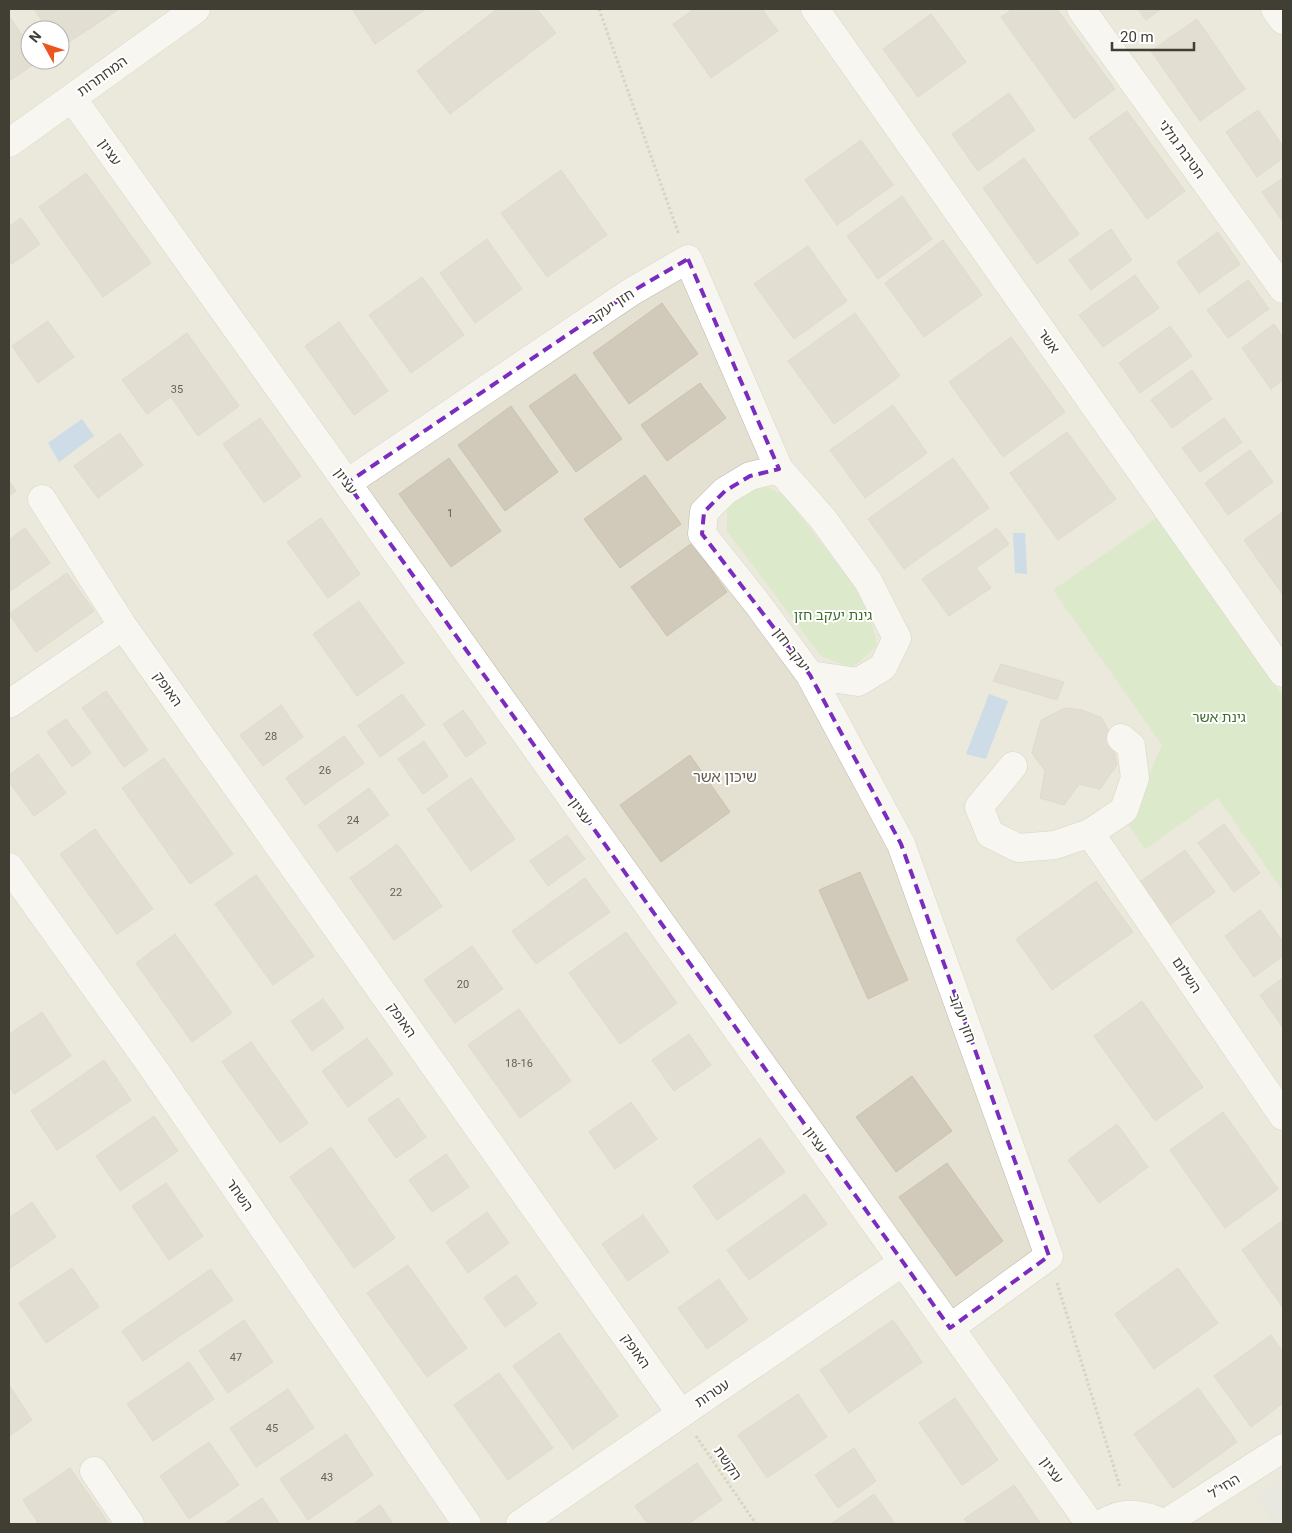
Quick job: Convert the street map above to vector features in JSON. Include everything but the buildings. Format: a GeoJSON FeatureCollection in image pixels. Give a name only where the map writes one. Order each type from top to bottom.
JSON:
{"type":"FeatureCollection","features":[{"type":"Feature","properties":{"kind":"street","name":"המחתרות"},"geometry":{"type":"LineString","coordinates":[[9,143],[196,9]]}},
{"type":"Feature","properties":{"kind":"street","name":"אשר"},"geometry":{"type":"LineString","coordinates":[[815,9],[1283,673]]}},
{"type":"Feature","properties":{"kind":"street","name":"חטיבת גולני"},"geometry":{"type":"LineString","coordinates":[[1081,9],[1283,289]]}},
{"type":"Feature","properties":{"kind":"street"},"geometry":{"type":"LineString","coordinates":[[1275,9],[1283,20]]}},
{"type":"Feature","properties":{"kind":"street","name":"עציון"},"geometry":{"type":"LineString","coordinates":[[72,98],[1090,1524]]}},
{"type":"Feature","properties":{"kind":"street"},"geometry":{"type":"LineString","coordinates":[[688,259],[779,469]]}},
{"type":"Feature","properties":{"kind":"street","name":"חזן יעקב"},"geometry":{"type":"LineString","coordinates":[[347,483],[632,292],[688,259]]}},
{"type":"Feature","properties":{"kind":"street","name":"יעקב חזן"},"geometry":{"type":"LineString","coordinates":[[779,469],[822,519],[868,581],[898,638],[883,666],[858,682],[810,675],[757,603],[702,534],[704,512],[725,491],[750,476],[779,469]]}},
{"type":"Feature","properties":{"kind":"street","name":"האופק"},"geometry":{"type":"LineString","coordinates":[[42,499],[123,626],[681,1414]]}},
{"type":"Feature","properties":{"kind":"street"},"geometry":{"type":"LineString","coordinates":[[9,704],[123,626]]}},
{"type":"Feature","properties":{"kind":"street","name":"חזן יעקב"},"geometry":{"type":"LineString","coordinates":[[810,675],[901,844],[1049,1256]]}},
{"type":"Feature","properties":{"kind":"street"},"geometry":{"type":"LineString","coordinates":[[1013,766],[979,807],[990,834],[1018,848],[1055,845],[1090,833],[1124,810],[1135,778],[1131,746],[1121,738]]}},
{"type":"Feature","properties":{"kind":"street","name":"השלום"},"geometry":{"type":"LineString","coordinates":[[1090,833],[1283,1116]]}},
{"type":"Feature","properties":{"kind":"street","name":"השחר"},"geometry":{"type":"LineString","coordinates":[[9,867],[150,1065],[467,1524]]}},
{"type":"Feature","properties":{"kind":"street"},"geometry":{"type":"LineString","coordinates":[[950,1328],[1049,1256]]}},
{"type":"Feature","properties":{"kind":"street","name":"עטרות"},"geometry":{"type":"LineString","coordinates":[[520,1524],[903,1262]]}},
{"type":"Feature","properties":{"kind":"street","name":"החי\"ל"},"geometry":{"type":"LineString","coordinates":[[1164,1524],[1283,1448]]}},
{"type":"Feature","properties":{"kind":"street"},"geometry":{"type":"LineString","coordinates":[[94,1471],[130,1524]]}},
{"type":"Feature","properties":{"kind":"street"},"geometry":{"type":"LineString","coordinates":[[1102,1524],[1109,1519],[1128,1514],[1147,1516],[1164,1524]]}},
{"type":"Feature","properties":{"kind":"path"},"geometry":{"type":"LineString","coordinates":[[599,9],[688,259]]}},
{"type":"Feature","properties":{"kind":"path"},"geometry":{"type":"LineString","coordinates":[[1049,1256],[1128,1514]]}},
{"type":"Feature","properties":{"kind":"path","name":"הקשת"},"geometry":{"type":"LineString","coordinates":[[681,1414],[756,1524]]}},
{"type":"Feature","properties":{"kind":"highlighted area"},"geometry":{"type":"Polygon","coordinates":[[[688,259],[779,469],[750,476],[725,491],[704,512],[702,534],[810,675],[901,844],[1049,1256],[950,1328],[347,483],[631,292],[688,259]]]}},
{"type":"Feature","properties":{"kind":"shaded area"},"geometry":{"type":"Polygon","coordinates":[[[9,9],[1283,9],[1283,1524],[9,1524],[9,9]]]}},
{"type":"Feature","properties":{"kind":"shaded area"},"geometry":{"type":"Polygon","coordinates":[[[1283,1478],[1283,1524],[1275,1524],[1256,1498],[1283,1478]]]}},
{"type":"Feature","properties":{"kind":"green space","name":"גינת יעקב חזן"},"geometry":{"type":"Polygon","coordinates":[[[756,482],[784,495],[867,602],[877,646],[852,668],[821,656],[727,531],[727,506],[756,482]]]}},
{"type":"Feature","properties":{"kind":"green space","name":"גינת אשר"},"geometry":{"type":"Polygon","coordinates":[[[1158,517],[1283,697],[1283,891],[1218,798],[1145,849],[1128,824],[1162,745],[1053,590],[1158,517]]]}},
{"type":"Feature","properties":{"kind":"water"},"geometry":{"type":"Polygon","coordinates":[[[82,419],[94,436],[59,462],[48,443],[82,419]]]}},
{"type":"Feature","properties":{"kind":"water"},"geometry":{"type":"Polygon","coordinates":[[[1013,533],[1025,533],[1027,574],[1015,573],[1013,533]]]}},
{"type":"Feature","properties":{"kind":"water"},"geometry":{"type":"Polygon","coordinates":[[[989,694],[1008,701],[986,759],[966,754],[989,694]]]}},
{"type":"Feature","properties":{"kind":"district","name":"שיכון אשר"},"geometry":{"type":"Point","coordinates":[725,777]}}]}
